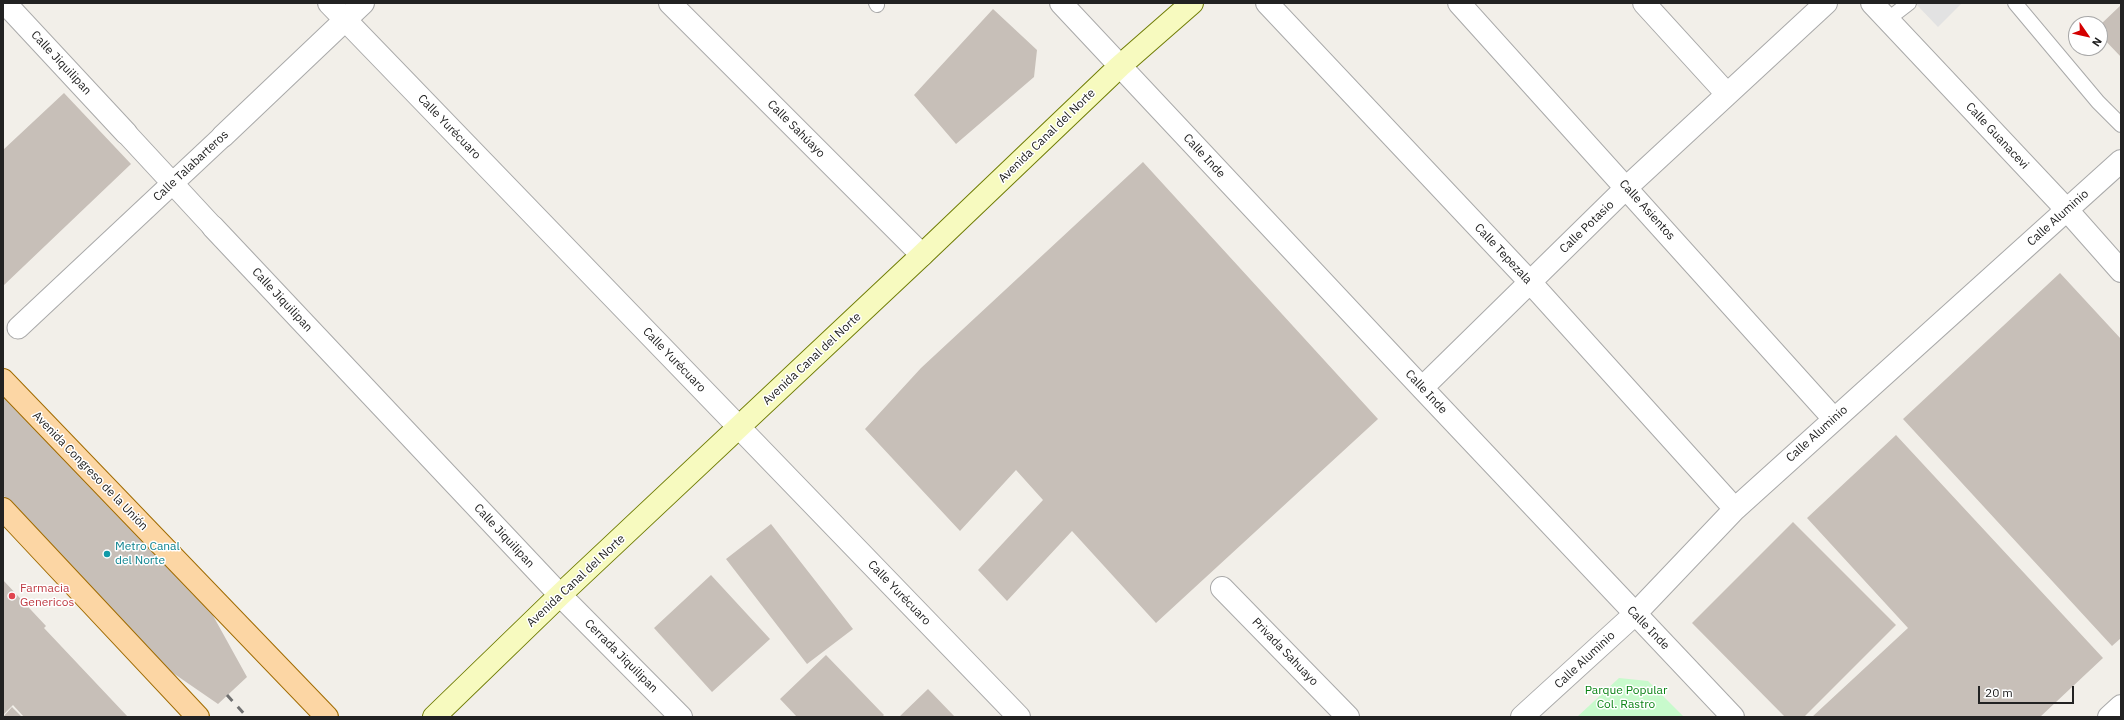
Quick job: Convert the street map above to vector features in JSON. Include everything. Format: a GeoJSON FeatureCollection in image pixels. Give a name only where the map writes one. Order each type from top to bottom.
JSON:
{"type":"FeatureCollection","features":[{"type":"Feature","properties":{"kind":"main road","name":"Avenida Canal del Norte"},"geometry":{"type":"LineString","coordinates":[[434,717],[560,595],[739,428],[1120,66],[1192,3]]}},
{"type":"Feature","properties":{"kind":"main road","name":"Avenida Congreso de la Unión"},"geometry":{"type":"LineString","coordinates":[[3,380],[327,717]]}},
{"type":"Feature","properties":{"kind":"main road"},"geometry":{"type":"LineString","coordinates":[[3,509],[198,717]]}},
{"type":"Feature","properties":{"kind":"street","name":"Calle Jiquilipan"},"geometry":{"type":"LineString","coordinates":[[5,3],[172,184],[560,595]]}},
{"type":"Feature","properties":{"kind":"street","name":"Calle Yurécuaro"},"geometry":{"type":"LineString","coordinates":[[329,3],[1019,717]]}},
{"type":"Feature","properties":{"kind":"street","name":"Calle Talabarteros"},"geometry":{"type":"LineString","coordinates":[[18,328],[363,3]]}},
{"type":"Feature","properties":{"kind":"street","name":"Calle Sahúayo"},"geometry":{"type":"LineString","coordinates":[[670,3],[922,255]]}},
{"type":"Feature","properties":{"kind":"street","name":"Calle Inde"},"geometry":{"type":"LineString","coordinates":[[1061,3],[1733,717]]}},
{"type":"Feature","properties":{"kind":"street","name":"Calle Tepezala"},"geometry":{"type":"LineString","coordinates":[[1268,3],[1530,282],[1735,508]]}},
{"type":"Feature","properties":{"kind":"street","name":"Calle Asientos"},"geometry":{"type":"LineString","coordinates":[[1459,3],[1627,187],[1834,419]]}},
{"type":"Feature","properties":{"kind":"street"},"geometry":{"type":"LineString","coordinates":[[1644,3],[1727,94]]}},
{"type":"Feature","properties":{"kind":"street","name":"Calle Potasio"},"geometry":{"type":"LineString","coordinates":[[1422,388],[1627,187],[1826,3]]}},
{"type":"Feature","properties":{"kind":"street","name":"Calle Guanacevi"},"geometry":{"type":"LineString","coordinates":[[1872,3],[2067,210],[2121,271]]}},
{"type":"Feature","properties":{"kind":"street","name":"Calle Aluminio"},"geometry":{"type":"LineString","coordinates":[[1522,717],[1635,614],[1735,508],[2121,161]]}},
{"type":"Feature","properties":{"kind":"street","name":"Privada Sahuayo"},"geometry":{"type":"LineString","coordinates":[[1222,588],[1348,717]]}},
{"type":"Feature","properties":{"kind":"street","name":"Cerrada Jiquilipan"},"geometry":{"type":"LineString","coordinates":[[560,595],[681,717]]}},
{"type":"Feature","properties":{"kind":"street"},"geometry":{"type":"LineString","coordinates":[[2109,717],[2121,706]]}},
{"type":"Feature","properties":{"kind":"lane"},"geometry":{"type":"LineString","coordinates":[[1888,20],[1909,3]]}},
{"type":"Feature","properties":{"kind":"lane"},"geometry":{"type":"LineString","coordinates":[[2015,3],[2098,102],[2121,125]]}},
{"type":"Feature","properties":{"kind":"green space","name":"Parque Popular Col. Rastro"},"geometry":{"type":"Polygon","coordinates":[[[1619,678],[1648,681],[1684,717],[1577,717],[1619,678]]]}},
{"type":"Feature","properties":{"kind":"shaded area"},"geometry":{"type":"Polygon","coordinates":[[[1915,3],[1962,3],[1938,27],[1915,3]]]}},
{"type":"Feature","properties":{"kind":"building"},"geometry":{"type":"Polygon","coordinates":[[[2121,5],[2121,57],[2108,43],[2108,17],[2121,5]]]}},
{"type":"Feature","properties":{"kind":"building"},"geometry":{"type":"Polygon","coordinates":[[[993,9],[1037,50],[1034,77],[956,144],[914,95],[993,9]]]}},
{"type":"Feature","properties":{"kind":"building"},"geometry":{"type":"Polygon","coordinates":[[[64,93],[131,164],[3,286],[3,150],[64,93]]]}},
{"type":"Feature","properties":{"kind":"building"},"geometry":{"type":"Polygon","coordinates":[[[1143,162],[1378,419],[1156,623],[1072,531],[1007,601],[978,570],[1043,500],[1016,470],[960,531],[865,429],[921,368],[1143,162]]]}},
{"type":"Feature","properties":{"kind":"building"},"geometry":{"type":"Polygon","coordinates":[[[2060,273],[2121,339],[2121,638],[2112,646],[1903,419],[2060,273]]]}},
{"type":"Feature","properties":{"kind":"building","name":"Metro Canal del Norte"},"geometry":{"type":"Polygon","coordinates":[[[3,387],[211,612],[247,677],[218,704],[157,662],[3,495],[3,387]]]}},
{"type":"Feature","properties":{"kind":"building"},"geometry":{"type":"Polygon","coordinates":[[[1896,435],[2103,658],[2040,717],[1812,717],[1908,628],[1807,518],[1896,435]]]}},
{"type":"Feature","properties":{"kind":"building"},"geometry":{"type":"Polygon","coordinates":[[[1793,522],[1896,625],[1804,717],[1785,717],[1692,623],[1793,522]]]}},
{"type":"Feature","properties":{"kind":"building"},"geometry":{"type":"Polygon","coordinates":[[[771,524],[853,629],[807,664],[726,559],[771,524]]]}},
{"type":"Feature","properties":{"kind":"building"},"geometry":{"type":"Polygon","coordinates":[[[711,575],[770,639],[712,692],[654,628],[711,575]]]}},
{"type":"Feature","properties":{"kind":"building"},"geometry":{"type":"Polygon","coordinates":[[[3,580],[46,626],[44,628],[128,717],[24,717],[13,705],[3,715],[3,580]]]}},
{"type":"Feature","properties":{"kind":"building"},"geometry":{"type":"Polygon","coordinates":[[[826,655],[884,715],[882,717],[797,717],[780,699],[826,655]]]}},
{"type":"Feature","properties":{"kind":"building"},"geometry":{"type":"Polygon","coordinates":[[[928,689],[955,717],[899,717],[928,689]]]}},
{"type":"Feature","properties":{"kind":"building"},"geometry":{"type":"Polygon","coordinates":[[[12,707],[22,717],[3,717],[12,707]]]}},
{"type":"Feature","properties":{"kind":"railway"},"geometry":{"type":"LineString","coordinates":[[227,695],[247,717]]}},
{"type":"Feature","properties":{"kind":"place","name":"Metro Canal del Norte"},"geometry":{"type":"Point","coordinates":[107,554]}},
{"type":"Feature","properties":{"kind":"place","name":"Farmacia Genericos"},"geometry":{"type":"Point","coordinates":[12,596]}}]}
